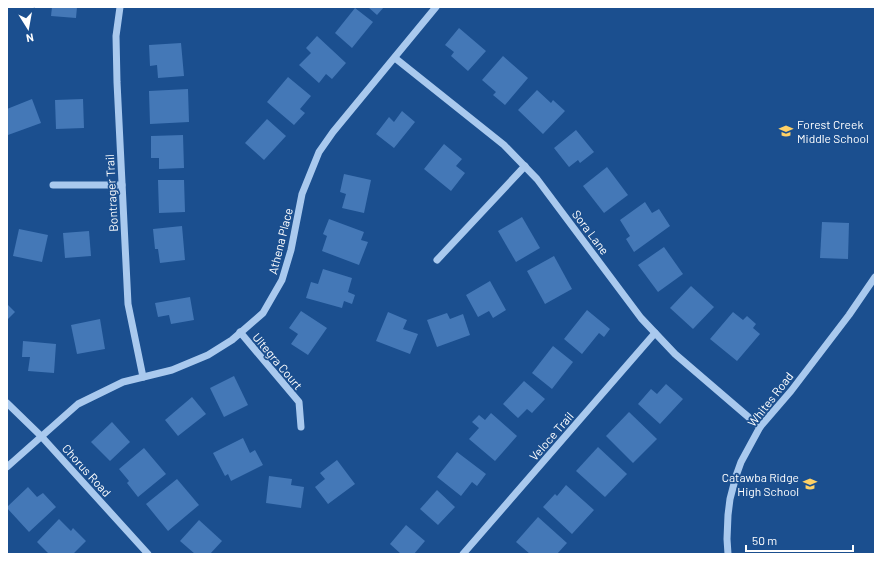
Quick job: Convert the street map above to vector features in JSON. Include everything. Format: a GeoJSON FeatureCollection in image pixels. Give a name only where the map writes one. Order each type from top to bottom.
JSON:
{"type":"FeatureCollection","features":[{"type":"Feature","properties":{"kind":"street","name":"Bontrager Trail"},"geometry":{"type":"LineString","coordinates":[[120,7],[116,36],[117,82],[128,304],[143,377]]}},
{"type":"Feature","properties":{"kind":"street","name":"Athena Place"},"geometry":{"type":"LineString","coordinates":[[7,467],[78,404],[123,382],[172,370],[208,355],[232,340],[263,313],[282,280],[291,250],[302,194],[319,152],[333,132],[436,7]]}},
{"type":"Feature","properties":{"kind":"street","name":"Sora Lane"},"geometry":{"type":"LineString","coordinates":[[395,58],[504,146],[525,166],[537,179],[641,318],[675,354],[760,427]]}},
{"type":"Feature","properties":{"kind":"street"},"geometry":{"type":"LineString","coordinates":[[437,260],[525,166]]}},
{"type":"Feature","properties":{"kind":"street"},"geometry":{"type":"LineString","coordinates":[[53,185],[122,185]]}},
{"type":"Feature","properties":{"kind":"street","name":"Whites Road"},"geometry":{"type":"LineString","coordinates":[[728,554],[726,539],[730,499],[741,462],[760,427],[795,385],[848,316],[875,277]]}},
{"type":"Feature","properties":{"kind":"street","name":"Ultegra Court"},"geometry":{"type":"LineString","coordinates":[[240,332],[299,402],[301,427]]}},
{"type":"Feature","properties":{"kind":"street","name":"Veloce Trail"},"geometry":{"type":"LineString","coordinates":[[463,554],[655,333]]}},
{"type":"Feature","properties":{"kind":"street","name":"Chorus Road"},"geometry":{"type":"LineString","coordinates":[[7,403],[41,436],[148,554]]}},
{"type":"Feature","properties":{"kind":"building"},"geometry":{"type":"Polygon","coordinates":[[[52,7],[77,7],[76,18],[51,16],[52,7]]]}},
{"type":"Feature","properties":{"kind":"building"},"geometry":{"type":"Polygon","coordinates":[[[368,7],[384,7],[377,15],[368,7]]]}},
{"type":"Feature","properties":{"kind":"building"},"geometry":{"type":"Polygon","coordinates":[[[355,8],[373,22],[352,48],[335,33],[355,8]]]}},
{"type":"Feature","properties":{"kind":"building"},"geometry":{"type":"Polygon","coordinates":[[[459,28],[486,51],[468,71],[451,56],[454,52],[445,45],[459,28]]]}},
{"type":"Feature","properties":{"kind":"building"},"geometry":{"type":"Polygon","coordinates":[[[317,36],[346,63],[332,79],[326,74],[319,83],[299,65],[311,53],[306,48],[317,36]]]}},
{"type":"Feature","properties":{"kind":"building"},"geometry":{"type":"Polygon","coordinates":[[[181,43],[184,76],[158,78],[157,65],[150,66],[149,45],[181,43]]]}},
{"type":"Feature","properties":{"kind":"building"},"geometry":{"type":"Polygon","coordinates":[[[503,56],[528,78],[505,105],[493,95],[496,92],[482,80],[503,56]]]}},
{"type":"Feature","properties":{"kind":"building"},"geometry":{"type":"Polygon","coordinates":[[[288,77],[311,96],[300,109],[305,113],[294,125],[267,102],[288,77]]]}},
{"type":"Feature","properties":{"kind":"building"},"geometry":{"type":"Polygon","coordinates":[[[188,89],[189,122],[150,124],[149,91],[188,89]]]}},
{"type":"Feature","properties":{"kind":"building"},"geometry":{"type":"Polygon","coordinates":[[[537,90],[551,103],[553,100],[565,111],[543,134],[518,110],[537,90]]]}},
{"type":"Feature","properties":{"kind":"building"},"geometry":{"type":"Polygon","coordinates":[[[32,99],[41,123],[8,135],[7,109],[32,99]]]}},
{"type":"Feature","properties":{"kind":"building"},"geometry":{"type":"Polygon","coordinates":[[[83,99],[84,128],[56,129],[55,100],[83,99]]]}},
{"type":"Feature","properties":{"kind":"building"},"geometry":{"type":"Polygon","coordinates":[[[402,111],[415,122],[394,148],[376,134],[389,117],[394,122],[402,111]]]}},
{"type":"Feature","properties":{"kind":"building"},"geometry":{"type":"Polygon","coordinates":[[[267,119],[286,136],[264,160],[245,143],[267,119]]]}},
{"type":"Feature","properties":{"kind":"building"},"geometry":{"type":"Polygon","coordinates":[[[576,130],[594,152],[580,163],[578,160],[569,167],[554,148],[576,130]]]}},
{"type":"Feature","properties":{"kind":"building"},"geometry":{"type":"Polygon","coordinates":[[[183,135],[184,168],[159,169],[159,158],[151,158],[151,136],[183,135]]]}},
{"type":"Feature","properties":{"kind":"building"},"geometry":{"type":"Polygon","coordinates":[[[444,144],[462,159],[456,166],[465,173],[451,191],[424,169],[444,144]]]}},
{"type":"Feature","properties":{"kind":"building"},"geometry":{"type":"Polygon","coordinates":[[[607,167],[628,195],[604,213],[583,186],[607,167]]]}},
{"type":"Feature","properties":{"kind":"building"},"geometry":{"type":"Polygon","coordinates":[[[344,174],[371,180],[364,213],[342,208],[346,194],[340,192],[344,174]]]}},
{"type":"Feature","properties":{"kind":"building"},"geometry":{"type":"Polygon","coordinates":[[[158,180],[184,180],[185,212],[159,213],[158,180]]]}},
{"type":"Feature","properties":{"kind":"building"},"geometry":{"type":"Polygon","coordinates":[[[645,202],[652,213],[659,209],[670,226],[634,252],[626,239],[630,236],[620,220],[645,202]]]}},
{"type":"Feature","properties":{"kind":"building"},"geometry":{"type":"Polygon","coordinates":[[[522,217],[540,248],[516,262],[498,231],[522,217]]]}},
{"type":"Feature","properties":{"kind":"building"},"geometry":{"type":"Polygon","coordinates":[[[329,219],[364,232],[361,240],[368,242],[359,265],[322,251],[327,236],[323,234],[329,219]]]}},
{"type":"Feature","properties":{"kind":"building"},"geometry":{"type":"Polygon","coordinates":[[[822,222],[849,223],[848,259],[820,258],[822,222]]]}},
{"type":"Feature","properties":{"kind":"building"},"geometry":{"type":"Polygon","coordinates":[[[182,226],[185,260],[160,263],[158,249],[155,249],[153,229],[182,226]]]}},
{"type":"Feature","properties":{"kind":"building"},"geometry":{"type":"Polygon","coordinates":[[[19,229],[48,235],[42,262],[13,256],[19,229]]]}},
{"type":"Feature","properties":{"kind":"building"},"geometry":{"type":"Polygon","coordinates":[[[89,231],[91,256],[65,258],[63,233],[89,231]]]}},
{"type":"Feature","properties":{"kind":"building"},"geometry":{"type":"Polygon","coordinates":[[[664,247],[683,274],[658,292],[638,265],[664,247]]]}},
{"type":"Feature","properties":{"kind":"building"},"geometry":{"type":"Polygon","coordinates":[[[554,256],[572,289],[545,304],[527,271],[554,256]]]}},
{"type":"Feature","properties":{"kind":"building"},"geometry":{"type":"Polygon","coordinates":[[[323,269],[352,278],[348,292],[355,295],[352,304],[344,301],[342,308],[306,298],[311,282],[318,284],[323,269]]]}},
{"type":"Feature","properties":{"kind":"building"},"geometry":{"type":"Polygon","coordinates":[[[490,281],[506,310],[493,318],[489,311],[478,317],[466,295],[490,281]]]}},
{"type":"Feature","properties":{"kind":"building"},"geometry":{"type":"Polygon","coordinates":[[[691,286],[714,307],[693,329],[670,308],[691,286]]]}},
{"type":"Feature","properties":{"kind":"building"},"geometry":{"type":"Polygon","coordinates":[[[190,297],[194,320],[171,324],[169,315],[158,317],[155,303],[190,297]]]}},
{"type":"Feature","properties":{"kind":"building"},"geometry":{"type":"Polygon","coordinates":[[[7,304],[15,312],[7,320],[7,304]]]}},
{"type":"Feature","properties":{"kind":"building"},"geometry":{"type":"Polygon","coordinates":[[[587,310],[610,329],[604,337],[599,333],[582,354],[564,339],[587,310]]]}},
{"type":"Feature","properties":{"kind":"building"},"geometry":{"type":"Polygon","coordinates":[[[301,311],[327,328],[308,355],[291,344],[298,334],[289,328],[301,311]]]}},
{"type":"Feature","properties":{"kind":"building"},"geometry":{"type":"Polygon","coordinates":[[[388,312],[407,320],[403,329],[418,334],[410,354],[376,341],[388,312]]]}},
{"type":"Feature","properties":{"kind":"building"},"geometry":{"type":"Polygon","coordinates":[[[733,312],[743,320],[747,316],[756,324],[753,328],[760,334],[737,361],[710,339],[733,312]]]}},
{"type":"Feature","properties":{"kind":"building"},"geometry":{"type":"Polygon","coordinates":[[[447,313],[450,319],[463,314],[470,335],[437,347],[427,320],[447,313]]]}},
{"type":"Feature","properties":{"kind":"building"},"geometry":{"type":"Polygon","coordinates":[[[100,319],[105,349],[77,354],[71,325],[100,319]]]}},
{"type":"Feature","properties":{"kind":"building"},"geometry":{"type":"Polygon","coordinates":[[[23,341],[56,344],[54,373],[28,371],[30,357],[22,357],[23,341]]]}},
{"type":"Feature","properties":{"kind":"building"},"geometry":{"type":"Polygon","coordinates":[[[553,346],[573,362],[552,389],[532,373],[553,346]]]}},
{"type":"Feature","properties":{"kind":"building"},"geometry":{"type":"Polygon","coordinates":[[[234,376],[248,405],[224,417],[210,388],[234,376]]]}},
{"type":"Feature","properties":{"kind":"building"},"geometry":{"type":"Polygon","coordinates":[[[524,381],[545,399],[532,413],[527,409],[518,418],[503,404],[524,381]]]}},
{"type":"Feature","properties":{"kind":"building"},"geometry":{"type":"Polygon","coordinates":[[[666,384],[683,399],[660,424],[638,404],[651,389],[657,394],[666,384]]]}},
{"type":"Feature","properties":{"kind":"building"},"geometry":{"type":"Polygon","coordinates":[[[192,397],[206,414],[178,436],[165,420],[192,397]]]}},
{"type":"Feature","properties":{"kind":"building"},"geometry":{"type":"Polygon","coordinates":[[[629,412],[657,439],[633,463],[606,436],[629,412]]]}},
{"type":"Feature","properties":{"kind":"building"},"geometry":{"type":"Polygon","coordinates":[[[491,413],[517,436],[495,461],[469,439],[479,428],[472,422],[479,415],[485,420],[491,413]]]}},
{"type":"Feature","properties":{"kind":"building"},"geometry":{"type":"Polygon","coordinates":[[[112,422],[130,442],[110,461],[91,442],[112,422]]]}},
{"type":"Feature","properties":{"kind":"building"},"geometry":{"type":"Polygon","coordinates":[[[243,438],[250,453],[255,450],[263,465],[231,481],[228,474],[225,476],[213,453],[243,438]]]}},
{"type":"Feature","properties":{"kind":"building"},"geometry":{"type":"Polygon","coordinates":[[[598,447],[627,474],[605,497],[576,471],[598,447]]]}},
{"type":"Feature","properties":{"kind":"building"},"geometry":{"type":"Polygon","coordinates":[[[144,448],[166,474],[138,497],[127,483],[129,481],[119,469],[144,448]]]}},
{"type":"Feature","properties":{"kind":"building"},"geometry":{"type":"Polygon","coordinates":[[[457,452],[486,474],[477,486],[472,482],[461,496],[437,477],[457,452]]]}},
{"type":"Feature","properties":{"kind":"building"},"geometry":{"type":"Polygon","coordinates":[[[337,460],[355,484],[328,504],[315,487],[325,479],[320,473],[337,460]]]}},
{"type":"Feature","properties":{"kind":"building"},"geometry":{"type":"Polygon","coordinates":[[[269,476],[292,479],[291,485],[304,487],[301,508],[266,503],[269,476]]]}},
{"type":"Feature","properties":{"kind":"building"},"geometry":{"type":"Polygon","coordinates":[[[177,479],[199,505],[168,531],[146,504],[177,479]]]}},
{"type":"Feature","properties":{"kind":"building"},"geometry":{"type":"Polygon","coordinates":[[[566,485],[594,510],[572,534],[543,507],[555,494],[557,496],[566,485]]]}},
{"type":"Feature","properties":{"kind":"building"},"geometry":{"type":"Polygon","coordinates":[[[28,487],[37,497],[43,493],[56,507],[29,532],[7,508],[28,487]]]}},
{"type":"Feature","properties":{"kind":"building"},"geometry":{"type":"Polygon","coordinates":[[[437,490],[455,507],[438,525],[420,509],[437,490]]]}},
{"type":"Feature","properties":{"kind":"building"},"geometry":{"type":"Polygon","coordinates":[[[538,517],[567,543],[557,554],[530,554],[516,542],[538,517]]]}},
{"type":"Feature","properties":{"kind":"building"},"geometry":{"type":"Polygon","coordinates":[[[59,519],[71,531],[73,528],[86,541],[73,554],[49,554],[37,542],[59,519]]]}},
{"type":"Feature","properties":{"kind":"building"},"geometry":{"type":"Polygon","coordinates":[[[199,520],[222,541],[210,554],[195,554],[180,541],[199,520]]]}},
{"type":"Feature","properties":{"kind":"building"},"geometry":{"type":"Polygon","coordinates":[[[406,525],[425,541],[414,554],[401,554],[390,544],[406,525]]]}},
{"type":"Feature","properties":{"kind":"place","name":"Forest Creek Middle School"},"geometry":{"type":"Point","coordinates":[786,131]}},
{"type":"Feature","properties":{"kind":"place","name":"Catawba Ridge High School"},"geometry":{"type":"Point","coordinates":[810,484]}}]}
